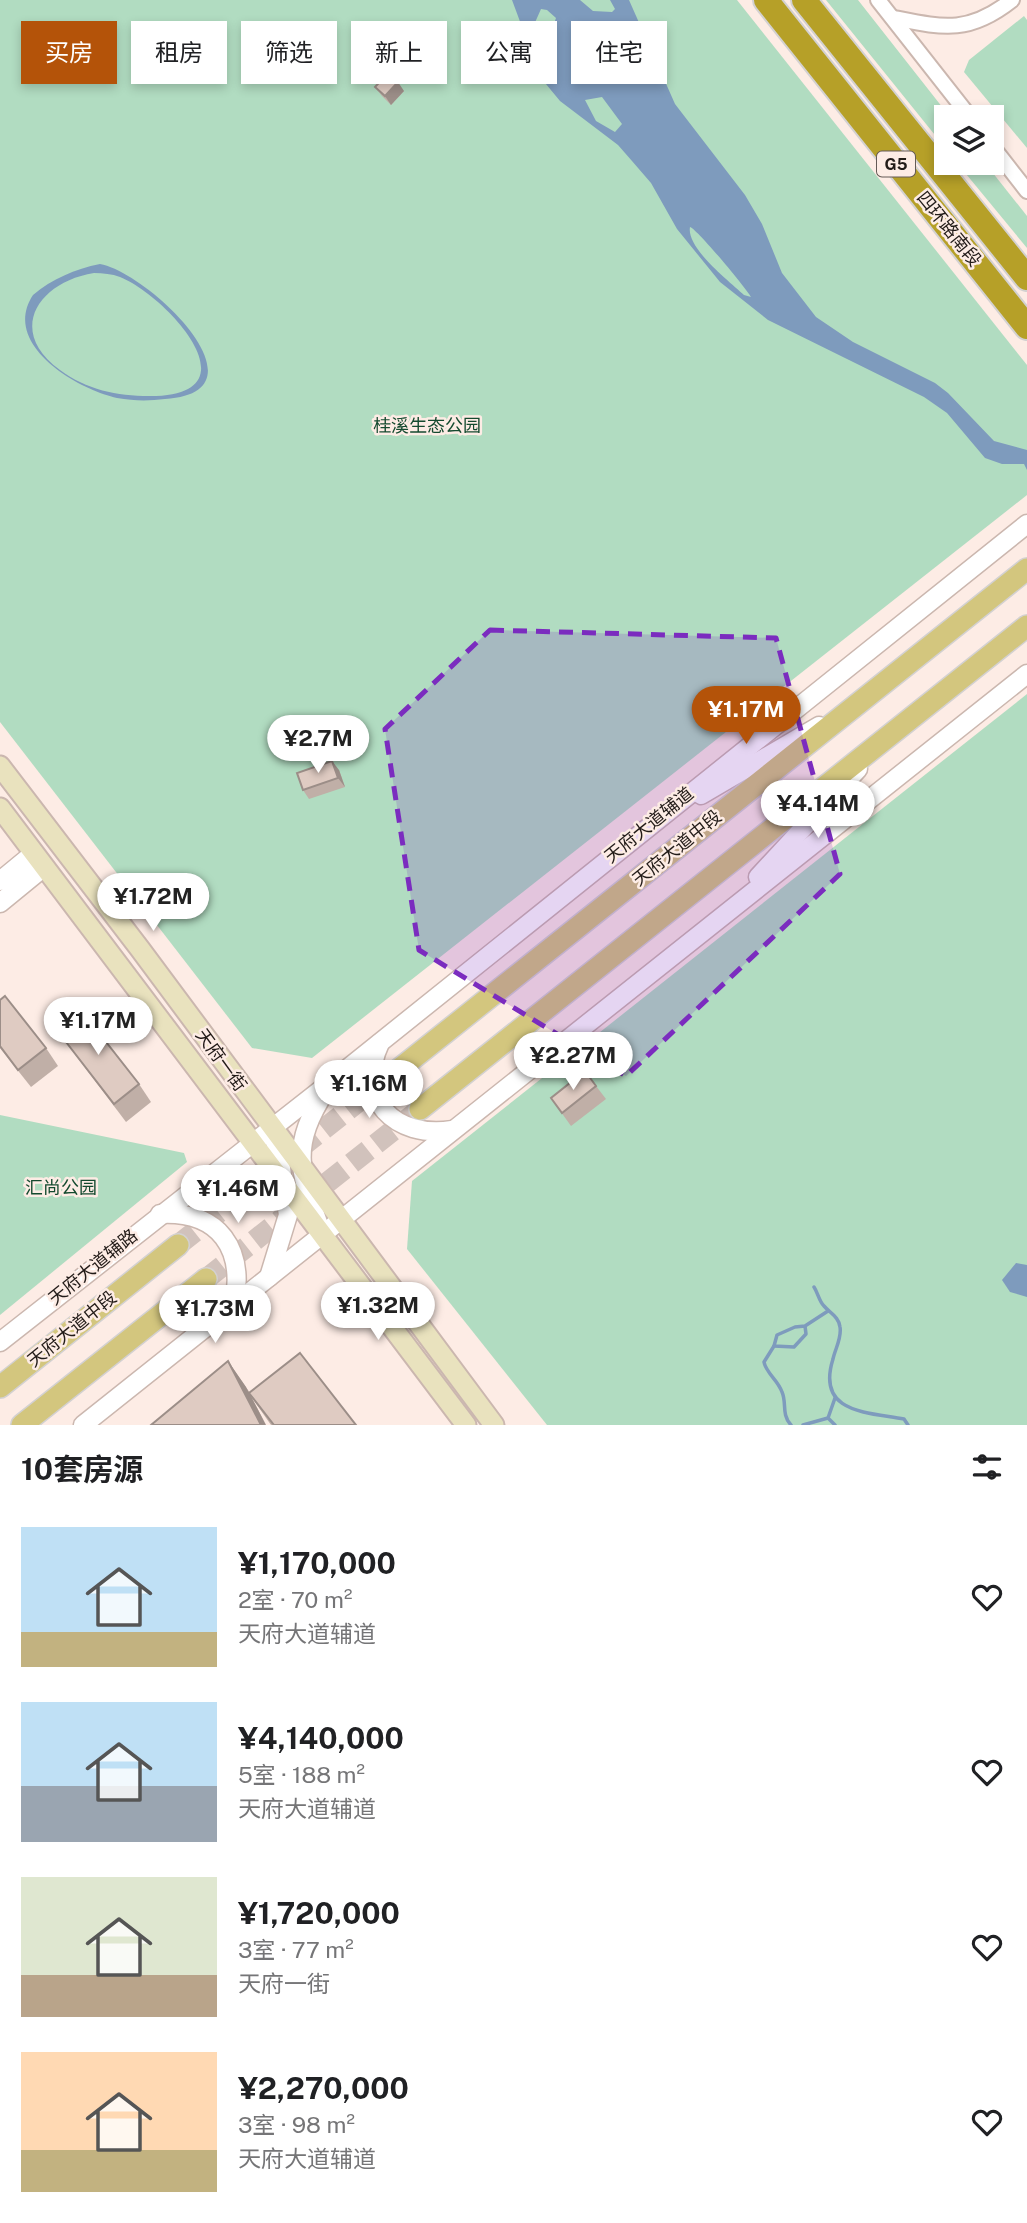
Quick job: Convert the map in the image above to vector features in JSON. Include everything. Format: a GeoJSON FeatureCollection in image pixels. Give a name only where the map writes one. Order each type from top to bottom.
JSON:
{"type":"FeatureCollection","features":[{"type":"Feature","properties":{"kind":"highway","name":"四环路南段"},"geometry":{"type":"LineString","coordinates":[[766,0],[1027,327]]}},
{"type":"Feature","properties":{"kind":"highway","name":"四环路南段"},"geometry":{"type":"LineString","coordinates":[[804,0],[1027,278]]}},
{"type":"Feature","properties":{"kind":"main road","name":"天府大道中段"},"geometry":{"type":"LineString","coordinates":[[392,1074],[1027,569]]}},
{"type":"Feature","properties":{"kind":"main road"},"geometry":{"type":"LineString","coordinates":[[420,1109],[1027,626]]}},
{"type":"Feature","properties":{"kind":"main road","name":"天府一街"},"geometry":{"type":"LineString","coordinates":[[0,766],[494,1425]]}},
{"type":"Feature","properties":{"kind":"main road","name":"天府一街"},"geometry":{"type":"LineString","coordinates":[[0,808],[466,1425]]}},
{"type":"Feature","properties":{"kind":"main road","name":"天府大道中段"},"geometry":{"type":"LineString","coordinates":[[0,1387],[178,1245]]}},
{"type":"Feature","properties":{"kind":"main road"},"geometry":{"type":"LineString","coordinates":[[22,1425],[206,1279]]}},
{"type":"Feature","properties":{"kind":"street"},"geometry":{"type":"LineString","coordinates":[[878,0],[961,105]]}},
{"type":"Feature","properties":{"kind":"street"},"geometry":{"type":"LineString","coordinates":[[894,18],[933,26],[963,27],[992,16],[1012,0]]}},
{"type":"Feature","properties":{"kind":"street"},"geometry":{"type":"LineString","coordinates":[[1004,161],[1027,191]]}},
{"type":"Feature","properties":{"kind":"street","name":"天府大道辅道"},"geometry":{"type":"LineString","coordinates":[[252,1141],[332,1080],[1027,524]]}},
{"type":"Feature","properties":{"kind":"street"},"geometry":{"type":"LineString","coordinates":[[83,1425],[1027,674]]}},
{"type":"Feature","properties":{"kind":"street"},"geometry":{"type":"LineString","coordinates":[[647,827],[864,699]]}},
{"type":"Feature","properties":{"kind":"street"},"geometry":{"type":"LineString","coordinates":[[718,920],[891,734]]}},
{"type":"Feature","properties":{"kind":"street"},"geometry":{"type":"LineString","coordinates":[[0,880],[39,860]]}},
{"type":"Feature","properties":{"kind":"street"},"geometry":{"type":"LineString","coordinates":[[0,903],[39,860]]}},
{"type":"Feature","properties":{"kind":"street"},"geometry":{"type":"LineString","coordinates":[[383,1037],[372,1061],[370,1080],[376,1097],[388,1114],[406,1127],[431,1134],[453,1130]]}},
{"type":"Feature","properties":{"kind":"street"},"geometry":{"type":"LineString","coordinates":[[323,1234],[302,1169],[302,1141],[306,1125],[332,1080]]}},
{"type":"Feature","properties":{"kind":"street"},"geometry":{"type":"LineString","coordinates":[[269,1277],[288,1215],[285,1184],[270,1127]]}},
{"type":"Feature","properties":{"kind":"street","name":"天府大道辅路"},"geometry":{"type":"LineString","coordinates":[[0,1342],[252,1141]]}},
{"type":"Feature","properties":{"kind":"street"},"geometry":{"type":"LineString","coordinates":[[160,1214],[182,1213],[197,1217],[213,1226],[223,1237],[237,1267],[239,1281],[234,1305]]}},
{"type":"Feature","properties":{"kind":"highlighted area"},"geometry":{"type":"Polygon","coordinates":[[[490,630],[776,638],[840,874],[626,1076],[419,950],[385,729],[490,630]]]}},
{"type":"Feature","properties":{"kind":"green space","name":"桂溪生态公园"},"geometry":{"type":"Polygon","coordinates":[[[0,0],[737,0],[1027,365],[1027,495],[312,1058],[252,1048],[0,722],[0,0]]]}},
{"type":"Feature","properties":{"kind":"green space"},"geometry":{"type":"Polygon","coordinates":[[[826,0],[858,0],[941,105],[934,105],[934,134],[826,0]]]}},
{"type":"Feature","properties":{"kind":"green space"},"geometry":{"type":"Polygon","coordinates":[[[1024,16],[1027,20],[1027,148],[1004,120],[1004,105],[991,105],[964,72],[969,60],[1024,16]]]}},
{"type":"Feature","properties":{"kind":"green space"},"geometry":{"type":"Polygon","coordinates":[[[967,175],[995,175],[1027,216],[1027,248],[967,175]]]}},
{"type":"Feature","properties":{"kind":"green space"},"geometry":{"type":"Polygon","coordinates":[[[1027,694],[1027,1425],[547,1425],[407,1249],[412,1181],[1027,694]]]}},
{"type":"Feature","properties":{"kind":"green space","name":"汇尚公园"},"geometry":{"type":"Polygon","coordinates":[[[0,1115],[184,1153],[187,1162],[0,1315],[0,1115]]]}},
{"type":"Feature","properties":{"kind":"water"},"geometry":{"type":"Polygon","coordinates":[[[512,0],[580,0],[593,11],[612,12],[615,9],[610,0],[629,0],[638,21],[571,21],[571,84],[666,84],[675,104],[745,195],[762,224],[782,273],[816,317],[853,342],[935,383],[994,441],[1027,450],[1027,470],[1024,464],[1002,464],[985,458],[947,413],[924,397],[768,320],[720,282],[677,229],[651,183],[618,145],[560,101],[546,84],[557,84],[556,18],[547,10],[541,9],[536,21],[520,21],[512,0]],[[602,97],[585,100],[596,121],[615,132],[622,124],[602,97]],[[690,227],[695,245],[701,254],[744,295],[751,297],[702,237],[690,227]]]}},
{"type":"Feature","properties":{"kind":"water"},"geometry":{"type":"Polygon","coordinates":[[[100,264],[121,272],[146,288],[171,309],[191,332],[205,356],[207,376],[195,392],[159,400],[117,398],[83,386],[65,375],[35,347],[27,331],[26,313],[33,295],[56,279],[100,264]],[[94,273],[57,286],[44,297],[36,310],[32,325],[35,340],[44,355],[60,370],[82,383],[131,395],[156,396],[185,390],[199,378],[200,361],[192,342],[178,322],[159,303],[139,287],[120,277],[94,273]]]}},
{"type":"Feature","properties":{"kind":"water"},"geometry":{"type":"Polygon","coordinates":[[[1016,1263],[1027,1265],[1027,1297],[1010,1292],[1002,1280],[1016,1263]]]}},
{"type":"Feature","properties":{"kind":"building"},"geometry":{"type":"Polygon","coordinates":[[[378,84],[396,84],[385,96],[375,87],[378,84]]]}},
{"type":"Feature","properties":{"kind":"building"},"geometry":{"type":"Polygon","coordinates":[[[332,761],[338,778],[303,790],[297,773],[332,761]]]}},
{"type":"Feature","properties":{"kind":"building"},"geometry":{"type":"Polygon","coordinates":[[[5,996],[46,1048],[18,1070],[0,1046],[0,1000],[5,996]]]}},
{"type":"Feature","properties":{"kind":"building"},"geometry":{"type":"Polygon","coordinates":[[[81,1010],[139,1084],[114,1104],[56,1029],[81,1010]]]}},
{"type":"Feature","properties":{"kind":"building"},"geometry":{"type":"Polygon","coordinates":[[[585,1071],[596,1086],[562,1113],[551,1098],[585,1071]]]}},
{"type":"Feature","properties":{"kind":"building"},"geometry":{"type":"Polygon","coordinates":[[[300,1353],[356,1425],[274,1425],[249,1393],[300,1353]]]}},
{"type":"Feature","properties":{"kind":"building"},"geometry":{"type":"Polygon","coordinates":[[[228,1361],[261,1425],[151,1425],[228,1361]]]}},
{"type":"Feature","properties":{"kind":"waterway"},"geometry":{"type":"LineString","coordinates":[[814,1287],[822,1304],[839,1324],[840,1335],[830,1377],[832,1390],[838,1400],[860,1411],[904,1419],[908,1425]]}},
{"type":"Feature","properties":{"kind":"waterway"},"geometry":{"type":"LineString","coordinates":[[805,1326],[806,1334],[794,1347],[774,1346],[777,1335],[795,1327],[805,1326],[828,1311]]}},
{"type":"Feature","properties":{"kind":"waterway"},"geometry":{"type":"LineString","coordinates":[[774,1346],[764,1362],[782,1392],[786,1417],[791,1425]]}},
{"type":"Feature","properties":{"kind":"waterway"},"geometry":{"type":"LineString","coordinates":[[803,1425],[828,1418],[835,1398]]}},
{"type":"Feature","properties":{"kind":"waterway"},"geometry":{"type":"LineString","coordinates":[[828,1418],[835,1425]]}},
{"type":"Feature","properties":{"kind":"tunnel"},"geometry":{"type":"LineString","coordinates":[[178,1245],[388,1078]]}},
{"type":"Feature","properties":{"kind":"tunnel"},"geometry":{"type":"LineString","coordinates":[[206,1279],[420,1109]]}}]}
